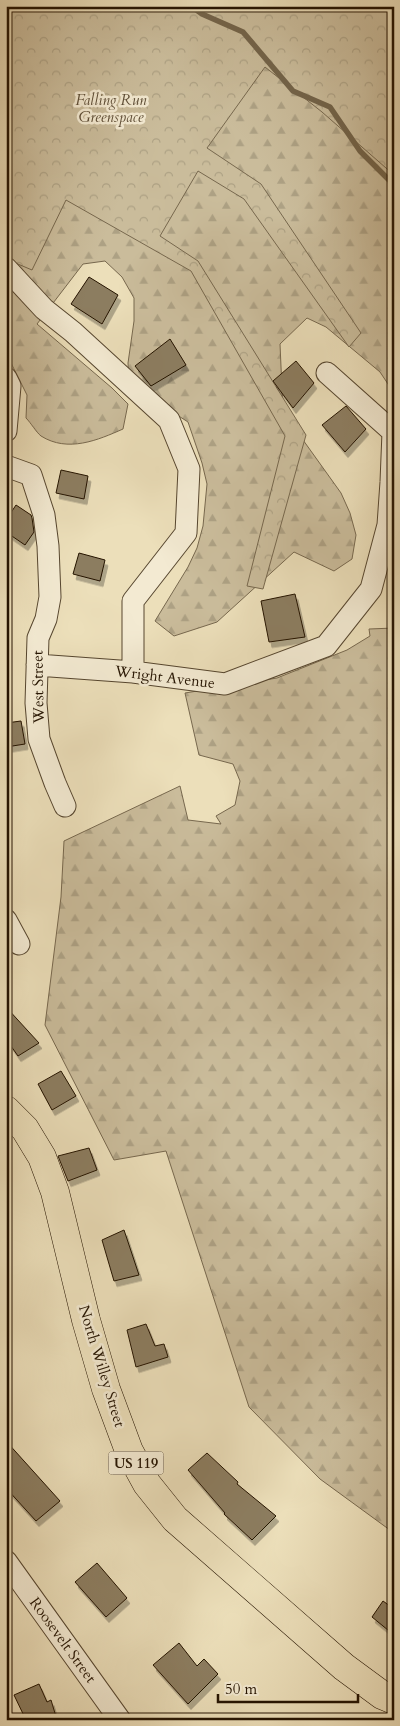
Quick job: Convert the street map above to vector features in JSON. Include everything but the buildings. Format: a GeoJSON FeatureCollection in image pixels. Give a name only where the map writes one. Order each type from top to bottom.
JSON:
{"type":"FeatureCollection","features":[{"type":"Feature","properties":{"kind":"main road","name":"North Willey Street"},"geometry":{"type":"LineString","coordinates":[[6,1110],[26,1129],[42,1157],[55,1192],[86,1320],[106,1389],[129,1451],[147,1484],[175,1519],[204,1545],[344,1667],[382,1695],[394,1700]]}},
{"type":"Feature","properties":{"kind":"street"},"geometry":{"type":"LineString","coordinates":[[6,268],[44,309],[74,332],[169,420],[189,469],[186,533],[132,601],[133,672]]}},
{"type":"Feature","properties":{"kind":"street","name":"Wright Avenue"},"geometry":{"type":"LineString","coordinates":[[37,665],[133,672],[225,684],[326,646],[371,590],[388,525],[392,482],[393,432],[327,373]]}},
{"type":"Feature","properties":{"kind":"street"},"geometry":{"type":"LineString","coordinates":[[6,378],[10,386],[6,431]]}},
{"type":"Feature","properties":{"kind":"street","name":"West Street"},"geometry":{"type":"LineString","coordinates":[[6,466],[31,475],[44,515],[48,546],[50,597],[46,619],[38,638],[36,703],[39,739],[65,806]]}},
{"type":"Feature","properties":{"kind":"street"},"geometry":{"type":"LineString","coordinates":[[6,920],[19,944]]}},
{"type":"Feature","properties":{"kind":"street"},"geometry":{"type":"LineString","coordinates":[[6,1100],[26,1129]]}},
{"type":"Feature","properties":{"kind":"street","name":"Roosevelt Street"},"geometry":{"type":"LineString","coordinates":[[6,1561],[120,1720]]}},
{"type":"Feature","properties":{"kind":"green space"},"geometry":{"type":"Polygon","coordinates":[[[6,6],[394,6],[394,393],[380,372],[326,327],[307,318],[280,344],[283,412],[341,493],[350,513],[356,535],[352,559],[334,571],[294,552],[217,622],[174,636],[155,621],[188,567],[197,548],[203,526],[207,484],[188,422],[129,384],[128,363],[134,321],[134,298],[122,277],[105,261],[83,264],[37,324],[128,404],[123,429],[93,441],[62,444],[41,436],[26,418],[27,395],[6,353],[6,6]]]}},
{"type":"Feature","properties":{"kind":"green space","name":"Falling Run Greenspace"},"geometry":{"type":"Polygon","coordinates":[[[6,6],[394,6],[394,175],[322,112],[265,67],[207,148],[261,184],[361,333],[349,347],[244,199],[198,171],[160,236],[198,261],[306,435],[263,589],[247,586],[285,436],[191,271],[66,200],[32,270],[6,259],[6,6]]]}},
{"type":"Feature","properties":{"kind":"green space"},"geometry":{"type":"Polygon","coordinates":[[[394,628],[394,1533],[320,1479],[249,1407],[166,1151],[114,1160],[45,1025],[61,897],[64,841],[180,786],[188,820],[221,824],[216,816],[235,805],[240,781],[233,764],[199,755],[185,693],[277,678],[347,650],[370,636],[369,629],[394,628]]]}},
{"type":"Feature","properties":{"kind":"waterway"},"geometry":{"type":"LineString","coordinates":[[191,6],[202,14],[243,32],[293,91],[330,107],[360,151],[394,185]]}}]}
